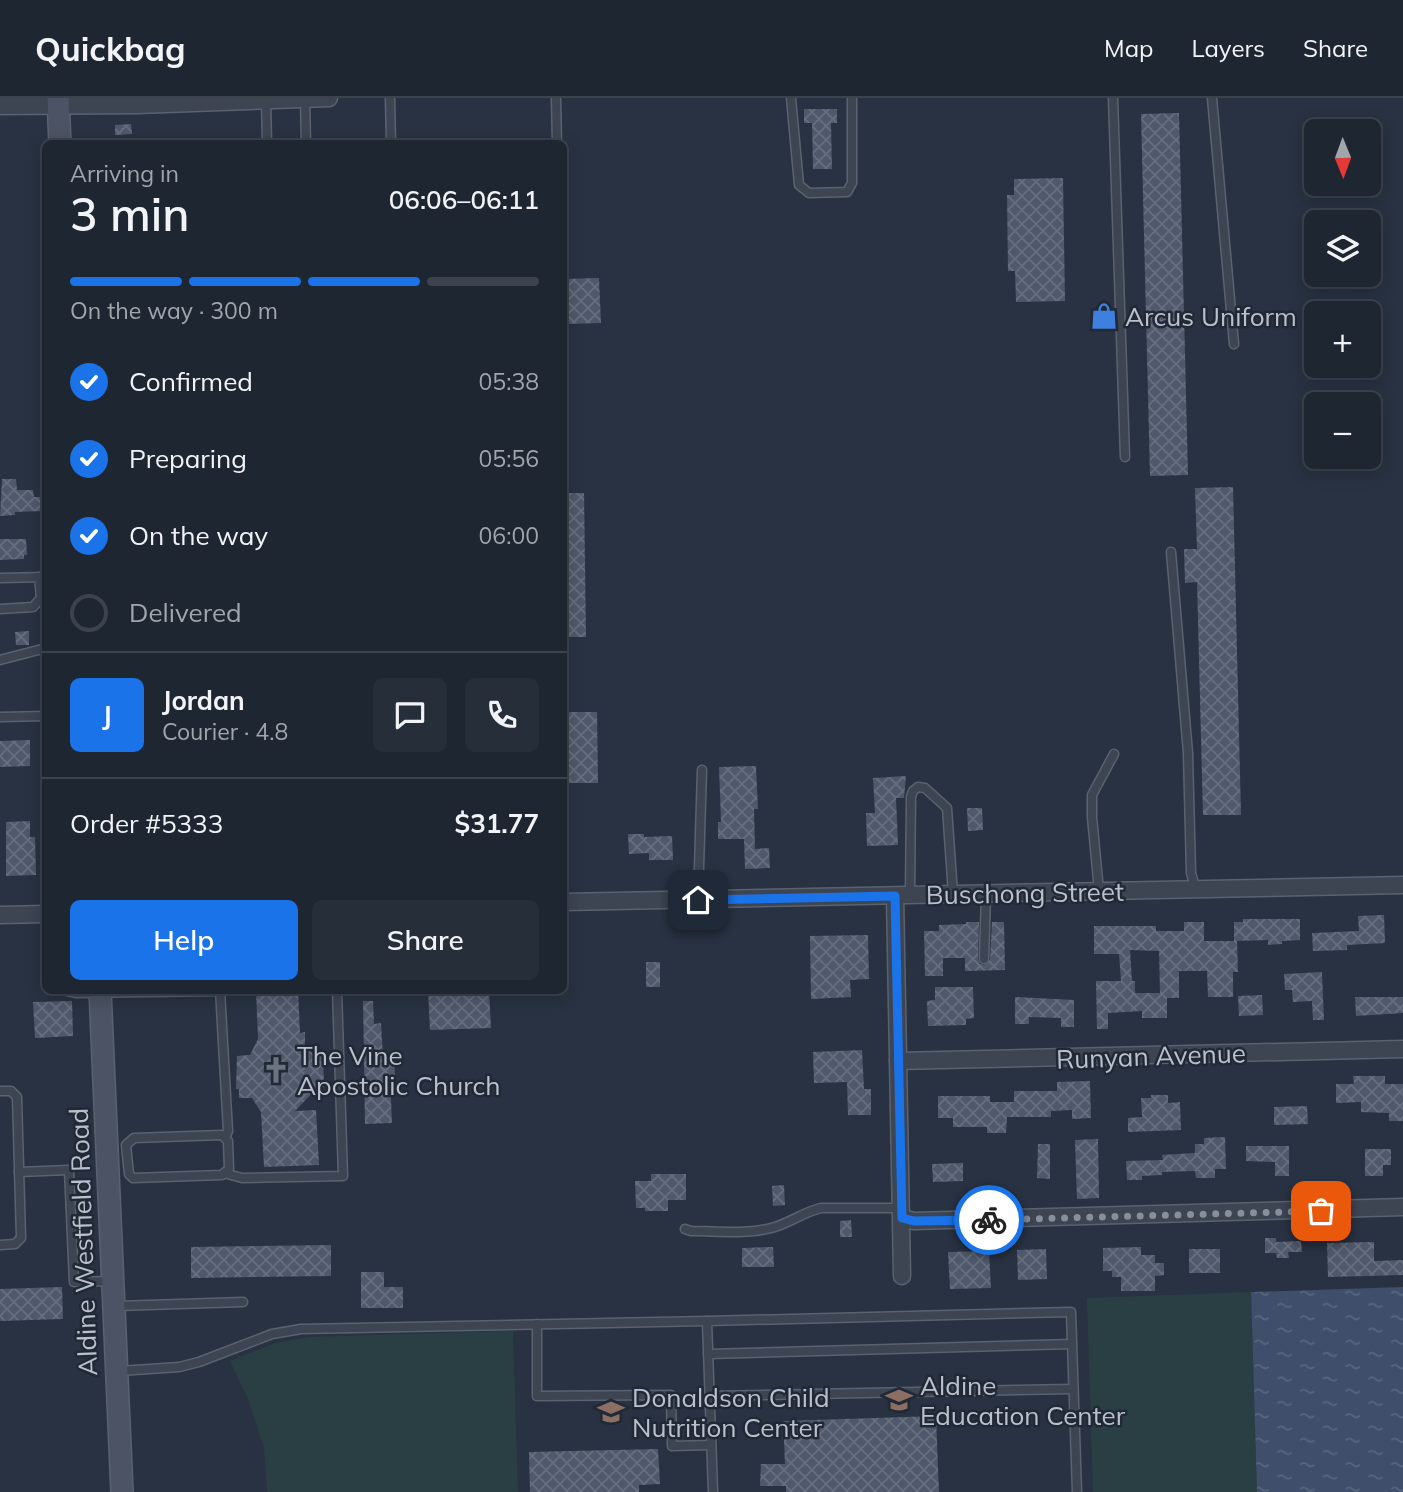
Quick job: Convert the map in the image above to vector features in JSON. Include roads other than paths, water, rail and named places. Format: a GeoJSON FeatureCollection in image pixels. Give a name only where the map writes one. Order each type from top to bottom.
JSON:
{"type":"FeatureCollection","features":[{"type":"Feature","properties":{"kind":"main road"},"geometry":{"type":"LineString","coordinates":[[58,101],[61,140]]}},
{"type":"Feature","properties":{"kind":"main road","name":"Aldine Westfield Road"},"geometry":{"type":"LineString","coordinates":[[110,994],[117,1160],[113,1280],[122,1492]]}},
{"type":"Feature","properties":{"kind":"street"},"geometry":{"type":"LineString","coordinates":[[0,106],[58,101],[137,106],[329,98]]}},
{"type":"Feature","properties":{"kind":"street","name":"Buschong Street"},"geometry":{"type":"LineString","coordinates":[[567,902],[1403,885]]}},
{"type":"Feature","properties":{"kind":"street"},"geometry":{"type":"LineString","coordinates":[[902,896],[898,1061],[902,1276]]}},
{"type":"Feature","properties":{"kind":"street"},"geometry":{"type":"LineString","coordinates":[[0,915],[42,914]]}},
{"type":"Feature","properties":{"kind":"street","name":"Runyan Avenue"},"geometry":{"type":"LineString","coordinates":[[898,1061],[1403,1048]]}},
{"type":"Feature","properties":{"kind":"street"},"geometry":{"type":"LineString","coordinates":[[902,1213],[914,1221],[1013,1220],[1403,1207]]}},
{"type":"Feature","properties":{"kind":"lane"},"geometry":{"type":"LineString","coordinates":[[390,98],[391,140]]}},
{"type":"Feature","properties":{"kind":"lane"},"geometry":{"type":"LineString","coordinates":[[556,98],[557,140]]}},
{"type":"Feature","properties":{"kind":"lane"},"geometry":{"type":"LineString","coordinates":[[791,98],[799,186],[809,193],[847,192],[852,183],[852,98]]}},
{"type":"Feature","properties":{"kind":"lane"},"geometry":{"type":"LineString","coordinates":[[1113,98],[1125,457]]}},
{"type":"Feature","properties":{"kind":"lane"},"geometry":{"type":"LineString","coordinates":[[1212,98],[1234,344]]}},
{"type":"Feature","properties":{"kind":"lane"},"geometry":{"type":"LineString","coordinates":[[306,99],[306,140]]}},
{"type":"Feature","properties":{"kind":"lane"},"geometry":{"type":"LineString","coordinates":[[266,100],[267,140]]}},
{"type":"Feature","properties":{"kind":"lane"},"geometry":{"type":"LineString","coordinates":[[1171,552],[1188,753],[1191,873],[1196,890]]}},
{"type":"Feature","properties":{"kind":"lane"},"geometry":{"type":"LineString","coordinates":[[0,578],[42,577],[41,598],[33,607],[0,609]]}},
{"type":"Feature","properties":{"kind":"lane"},"geometry":{"type":"LineString","coordinates":[[0,660],[42,649]]}},
{"type":"Feature","properties":{"kind":"lane"},"geometry":{"type":"LineString","coordinates":[[0,717],[42,716]]}},
{"type":"Feature","properties":{"kind":"lane"},"geometry":{"type":"LineString","coordinates":[[1099,891],[1092,795],[1114,754]]}},
{"type":"Feature","properties":{"kind":"lane"},"geometry":{"type":"LineString","coordinates":[[698,900],[702,770]]}},
{"type":"Feature","properties":{"kind":"lane"},"geometry":{"type":"LineString","coordinates":[[902,896],[911,797],[918,787],[925,788],[947,808],[953,894]]}},
{"type":"Feature","properties":{"kind":"lane"},"geometry":{"type":"LineString","coordinates":[[984,959],[986,894]]}},
{"type":"Feature","properties":{"kind":"lane"},"geometry":{"type":"LineString","coordinates":[[220,994],[228,1131],[225,1138]]}},
{"type":"Feature","properties":{"kind":"lane"},"geometry":{"type":"LineString","coordinates":[[224,1174],[229,1169],[228,1141],[222,1135],[134,1138],[117,1160],[133,1178],[224,1174],[242,1178],[343,1176],[337,994]]}},
{"type":"Feature","properties":{"kind":"lane"},"geometry":{"type":"LineString","coordinates":[[0,1091],[11,1091],[17,1097],[21,1238],[15,1244],[0,1245]]}},
{"type":"Feature","properties":{"kind":"lane"},"geometry":{"type":"LineString","coordinates":[[19,1172],[69,1170],[74,1282],[113,1280]]}},
{"type":"Feature","properties":{"kind":"lane"},"geometry":{"type":"LineString","coordinates":[[685,1229],[764,1229],[821,1208],[902,1213]]}},
{"type":"Feature","properties":{"kind":"lane"},"geometry":{"type":"LineString","coordinates":[[114,1307],[243,1302]]}},
{"type":"Feature","properties":{"kind":"lane"},"geometry":{"type":"LineString","coordinates":[[117,1371],[179,1367],[272,1334],[301,1329],[1071,1312],[1077,1492]]}},
{"type":"Feature","properties":{"kind":"lane"},"geometry":{"type":"LineString","coordinates":[[708,1321],[713,1492]]}},
{"type":"Feature","properties":{"kind":"lane"},"geometry":{"type":"LineString","coordinates":[[537,1324],[537,1396],[671,1395],[672,1446],[711,1445]]}},
{"type":"Feature","properties":{"kind":"lane"},"geometry":{"type":"LineString","coordinates":[[708,1354],[1072,1344]]}},
{"type":"Feature","properties":{"kind":"lane"},"geometry":{"type":"LineString","coordinates":[[710,1396],[1073,1389]]}},
{"type":"Feature","properties":{"kind":"water"},"geometry":{"type":"Polygon","coordinates":[[[1403,1287],[1403,1492],[1257,1492],[1251,1292],[1403,1287]]]}},
{"type":"Feature","properties":{"kind":"place","name":"Arcus Uniform"},"geometry":{"type":"Point","coordinates":[1104,316]}},
{"type":"Feature","properties":{"kind":"place","name":"The Vine Apostolic Church"},"geometry":{"type":"Point","coordinates":[276,1070]}},
{"type":"Feature","properties":{"kind":"place","name":"Aldine Education Center"},"geometry":{"type":"Point","coordinates":[899,1400]}},
{"type":"Feature","properties":{"kind":"place","name":"Donaldson Child Nutrition Center"},"geometry":{"type":"Point","coordinates":[611,1412]}}]}
